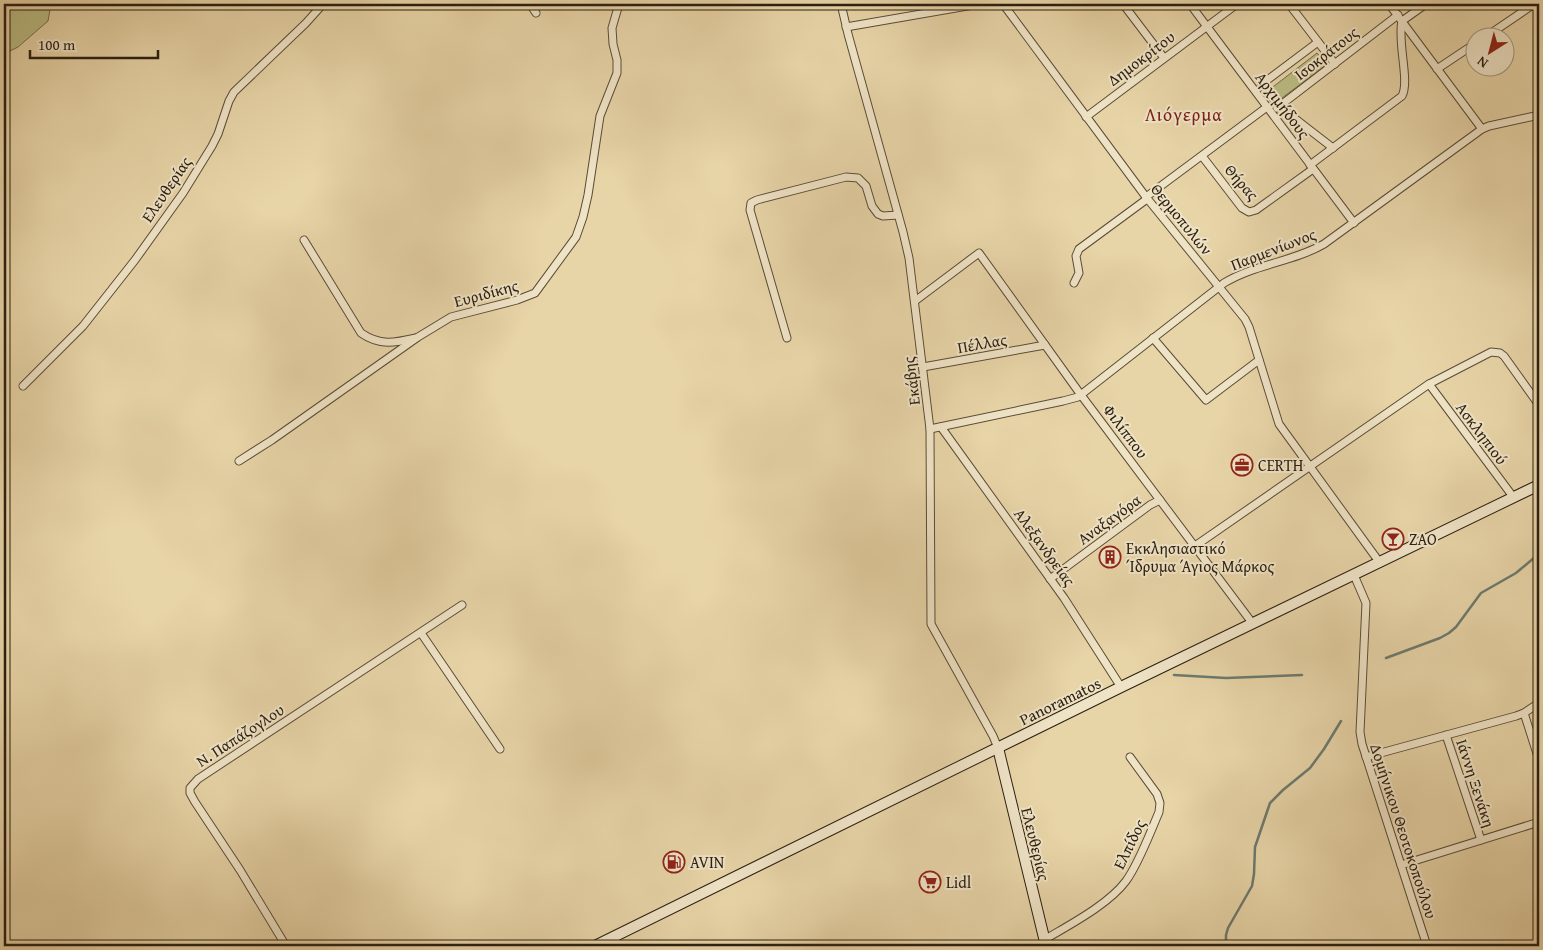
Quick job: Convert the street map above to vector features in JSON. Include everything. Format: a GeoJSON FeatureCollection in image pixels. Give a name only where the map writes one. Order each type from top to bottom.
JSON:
{"type":"FeatureCollection","features":[{"type":"Feature","properties":{"kind":"main road","name":"Panoramatos"},"geometry":{"type":"LineString","coordinates":[[595,946],[1121,687],[1539,485]]}},
{"type":"Feature","properties":{"kind":"main road","name":"Ελευθερίας"},"geometry":{"type":"LineString","coordinates":[[998,748],[1045,943]]}},
{"type":"Feature","properties":{"kind":"street","name":"Ελευθερίας"},"geometry":{"type":"LineString","coordinates":[[23,386],[83,326],[135,260],[212,146],[234,92],[306,24],[323,4]]}},
{"type":"Feature","properties":{"kind":"street"},"geometry":{"type":"LineString","coordinates":[[530,4],[536,13]]}},
{"type":"Feature","properties":{"kind":"street","name":"Ευριδίκης"},"geometry":{"type":"LineString","coordinates":[[238,461],[286,430],[418,337],[451,317],[517,300],[535,293],[576,236],[583,217],[600,116],[617,73],[612,28],[619,4]]}},
{"type":"Feature","properties":{"kind":"street","name":"Εκάβης"},"geometry":{"type":"LineString","coordinates":[[842,4],[846,27],[906,244],[915,301],[930,428],[931,624],[994,736],[998,748]]}},
{"type":"Feature","properties":{"kind":"street"},"geometry":{"type":"LineString","coordinates":[[846,27],[979,4]]}},
{"type":"Feature","properties":{"kind":"street","name":"Θερμοπυλών"},"geometry":{"type":"LineString","coordinates":[[1003,4],[1147,198],[1248,324],[1278,424],[1380,563]]}},
{"type":"Feature","properties":{"kind":"street"},"geometry":{"type":"LineString","coordinates":[[1124,4],[1164,58]]}},
{"type":"Feature","properties":{"kind":"street","name":"Αρχιμήδους"},"geometry":{"type":"LineString","coordinates":[[1190,4],[1354,223]]}},
{"type":"Feature","properties":{"kind":"street","name":"Δημοκρίτου"},"geometry":{"type":"LineString","coordinates":[[1086,117],[1237,4]]}},
{"type":"Feature","properties":{"kind":"street"},"geometry":{"type":"LineString","coordinates":[[1289,4],[1335,64]]}},
{"type":"Feature","properties":{"kind":"street"},"geometry":{"type":"LineString","coordinates":[[1389,4],[1482,129]]}},
{"type":"Feature","properties":{"kind":"street","name":"Ισοκράτους"},"geometry":{"type":"LineString","coordinates":[[1074,283],[1079,272],[1076,256],[1079,249],[1202,156],[1269,110],[1280,107],[1335,64],[1400,18],[1426,4]]}},
{"type":"Feature","properties":{"kind":"street"},"geometry":{"type":"LineString","coordinates":[[1499,28],[1534,4]]}},
{"type":"Feature","properties":{"kind":"street"},"geometry":{"type":"LineString","coordinates":[[1312,167],[1333,148],[1402,96],[1405,91],[1400,18]]}},
{"type":"Feature","properties":{"kind":"street"},"geometry":{"type":"LineString","coordinates":[[1318,42],[1262,84],[1280,107],[1333,148]]}},
{"type":"Feature","properties":{"kind":"street"},"geometry":{"type":"LineString","coordinates":[[1437,69],[1466,50]]}},
{"type":"Feature","properties":{"kind":"street","name":"Παρμενίωνος"},"geometry":{"type":"LineString","coordinates":[[930,428],[1070,400],[1081,395],[1219,286],[1241,274],[1324,244],[1482,129],[1539,115]]}},
{"type":"Feature","properties":{"kind":"street","name":"Θήρας"},"geometry":{"type":"LineString","coordinates":[[1202,156],[1242,208],[1249,212],[1256,210],[1312,167]]}},
{"type":"Feature","properties":{"kind":"street"},"geometry":{"type":"LineString","coordinates":[[787,338],[750,210],[751,203],[846,177],[858,178],[866,186],[872,206],[878,214],[883,216],[898,215]]}},
{"type":"Feature","properties":{"kind":"street"},"geometry":{"type":"LineString","coordinates":[[304,240],[361,333],[370,339],[390,343],[418,337]]}},
{"type":"Feature","properties":{"kind":"street","name":"Φιλίππου"},"geometry":{"type":"LineString","coordinates":[[915,301],[979,253],[1081,395],[1253,624]]}},
{"type":"Feature","properties":{"kind":"street"},"geometry":{"type":"LineString","coordinates":[[1153,338],[1206,400],[1259,360]]}},
{"type":"Feature","properties":{"kind":"street","name":"Πέλλας"},"geometry":{"type":"LineString","coordinates":[[923,367],[1045,345]]}},
{"type":"Feature","properties":{"kind":"street"},"geometry":{"type":"LineString","coordinates":[[1195,546],[1429,384],[1491,352],[1500,353],[1504,356],[1539,405]]}},
{"type":"Feature","properties":{"kind":"street","name":"Ασκληπιού"},"geometry":{"type":"LineString","coordinates":[[1429,384],[1514,498]]}},
{"type":"Feature","properties":{"kind":"street","name":"Αλεξανδρείας"},"geometry":{"type":"LineString","coordinates":[[941,427],[1075,614],[1121,687]]}},
{"type":"Feature","properties":{"kind":"street","name":"Αναξαγόρα"},"geometry":{"type":"LineString","coordinates":[[1050,579],[1160,500]]}},
{"type":"Feature","properties":{"kind":"street","name":"Δομήνικου Θεοτοκοπούλου"},"geometry":{"type":"LineString","coordinates":[[1354,575],[1366,603],[1360,732],[1362,744],[1427,946]]}},
{"type":"Feature","properties":{"kind":"street","name":"Ν. Παπάζογλου"},"geometry":{"type":"LineString","coordinates":[[286,946],[240,870],[195,802],[190,793],[190,788],[198,780],[462,605]]}},
{"type":"Feature","properties":{"kind":"street"},"geometry":{"type":"LineString","coordinates":[[421,633],[500,749]]}},
{"type":"Feature","properties":{"kind":"street"},"geometry":{"type":"LineString","coordinates":[[1366,757],[1524,713],[1539,702]]}},
{"type":"Feature","properties":{"kind":"street"},"geometry":{"type":"LineString","coordinates":[[1524,713],[1539,760]]}},
{"type":"Feature","properties":{"kind":"street","name":"Ιάννη Ξενάκη"},"geometry":{"type":"LineString","coordinates":[[1446,735],[1481,840]]}},
{"type":"Feature","properties":{"kind":"street","name":"Ελπίδος"},"geometry":{"type":"LineString","coordinates":[[1045,943],[1110,897],[1123,885],[1135,866],[1159,812],[1160,803],[1157,794],[1130,757]]}},
{"type":"Feature","properties":{"kind":"street"},"geometry":{"type":"LineString","coordinates":[[1401,865],[1539,822]]}},
{"type":"Feature","properties":{"kind":"green space"},"geometry":{"type":"Polygon","coordinates":[[[4,4],[51,4],[48,21],[18,47],[4,54],[4,4]]]}},
{"type":"Feature","properties":{"kind":"green space"},"geometry":{"type":"Polygon","coordinates":[[[1317,53],[1326,65],[1278,101],[1269,90],[1317,53]]]}},
{"type":"Feature","properties":{"kind":"waterway"},"geometry":{"type":"LineString","coordinates":[[1386,658],[1449,633],[1456,627],[1481,593],[1516,573],[1535,557]]}},
{"type":"Feature","properties":{"kind":"waterway"},"geometry":{"type":"LineString","coordinates":[[1174,675],[1226,678],[1302,675]]}},
{"type":"Feature","properties":{"kind":"waterway"},"geometry":{"type":"LineString","coordinates":[[1226,946],[1228,928],[1252,886],[1255,847],[1270,803],[1310,768],[1341,721]]}},
{"type":"Feature","properties":{"kind":"place","name":"CERTH"},"geometry":{"type":"Point","coordinates":[1242,465]}},
{"type":"Feature","properties":{"kind":"place","name":"ZAO"},"geometry":{"type":"Point","coordinates":[1393,539]}},
{"type":"Feature","properties":{"kind":"place","name":"Εκκλησιαστικό Ίδρυμα Άγιος Μάρκος"},"geometry":{"type":"Point","coordinates":[1110,557]}},
{"type":"Feature","properties":{"kind":"place","name":"AVIN"},"geometry":{"type":"Point","coordinates":[674,862]}},
{"type":"Feature","properties":{"kind":"place","name":"Lidl"},"geometry":{"type":"Point","coordinates":[930,882]}},
{"type":"Feature","properties":{"kind":"district","name":"Λιόγερμα"},"geometry":{"type":"Point","coordinates":[1184,115]}}]}
